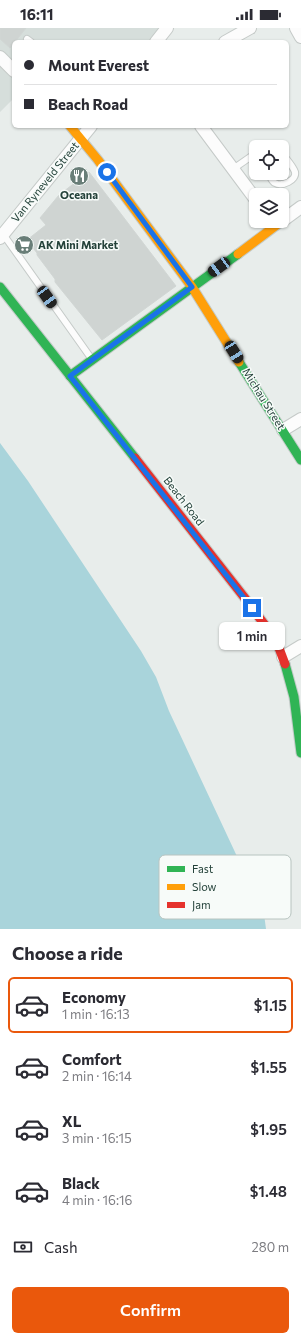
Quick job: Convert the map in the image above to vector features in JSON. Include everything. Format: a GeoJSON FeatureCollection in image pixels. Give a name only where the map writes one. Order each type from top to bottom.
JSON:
{"type":"FeatureCollection","features":[{"type":"Feature","properties":{"kind":"street"},"geometry":{"type":"LineString","coordinates":[[158,40],[167,28]]}},
{"type":"Feature","properties":{"kind":"street"},"geometry":{"type":"LineString","coordinates":[[229,40],[250,28]]}},
{"type":"Feature","properties":{"kind":"street"},"geometry":{"type":"LineString","coordinates":[[296,28],[301,38]]}},
{"type":"Feature","properties":{"kind":"street"},"geometry":{"type":"LineString","coordinates":[[0,57],[12,69]]}},
{"type":"Feature","properties":{"kind":"street","name":"Michau Street"},"geometry":{"type":"LineString","coordinates":[[72,128],[192,287],[301,460]]}},
{"type":"Feature","properties":{"kind":"street","name":"Van Ryneveld Street"},"geometry":{"type":"LineString","coordinates":[[1,236],[89,128]]}},
{"type":"Feature","properties":{"kind":"street"},"geometry":{"type":"LineString","coordinates":[[203,128],[249,190]]}},
{"type":"Feature","properties":{"kind":"street"},"geometry":{"type":"LineString","coordinates":[[289,215],[301,207]]}},
{"type":"Feature","properties":{"kind":"street"},"geometry":{"type":"LineString","coordinates":[[70,376],[270,228]]}},
{"type":"Feature","properties":{"kind":"street","name":"Beach Road"},"geometry":{"type":"LineString","coordinates":[[0,287],[276,640],[283,657],[294,697],[300,727],[301,752]]}},
{"type":"Feature","properties":{"kind":"street"},"geometry":{"type":"LineString","coordinates":[[283,430],[301,419]]}},
{"type":"Feature","properties":{"kind":"street"},"geometry":{"type":"LineString","coordinates":[[283,657],[301,646]]}},
{"type":"Feature","properties":{"kind":"lane"},"geometry":{"type":"LineString","coordinates":[[233,168],[249,158]]}},
{"type":"Feature","properties":{"kind":"lane"},"geometry":{"type":"LineString","coordinates":[[272,180],[277,184],[294,178],[294,171],[289,164]]}},
{"type":"Feature","properties":{"kind":"lane"},"geometry":{"type":"LineString","coordinates":[[1,236],[92,360]]}},
{"type":"Feature","properties":{"kind":"shaded area"},"geometry":{"type":"Polygon","coordinates":[[[0,28],[166,28],[157,40],[12,40],[12,100],[0,112],[0,28]]]}},
{"type":"Feature","properties":{"kind":"water"},"geometry":{"type":"Polygon","coordinates":[[[0,443],[28,481],[141,651],[156,677],[169,711],[236,855],[159,855],[159,919],[265,919],[266,929],[0,929],[0,443]]]}},
{"type":"Feature","properties":{"kind":"building"},"geometry":{"type":"Polygon","coordinates":[[[0,28],[26,28],[17,40],[12,40],[12,45],[10,48],[0,39],[0,28]]]}},
{"type":"Feature","properties":{"kind":"building"},"geometry":{"type":"Polygon","coordinates":[[[89,172],[176,286],[102,340],[55,282],[55,279],[27,240],[46,225],[40,218],[59,195],[89,172]]]}},
{"type":"Feature","properties":{"kind":"traffic: fast"},"geometry":{"type":"LineString","coordinates":[[70,376],[238,254]]}},
{"type":"Feature","properties":{"kind":"traffic: fast"},"geometry":{"type":"LineString","coordinates":[[0,287],[135,458]]}},
{"type":"Feature","properties":{"kind":"traffic: fast"},"geometry":{"type":"LineString","coordinates":[[239,362],[301,460]]}},
{"type":"Feature","properties":{"kind":"traffic: fast"},"geometry":{"type":"LineString","coordinates":[[285,664],[294,697],[301,753]]}},
{"type":"Feature","properties":{"kind":"traffic: slow"},"geometry":{"type":"LineString","coordinates":[[72,128],[98,160],[192,287],[239,362]]}},
{"type":"Feature","properties":{"kind":"traffic: slow"},"geometry":{"type":"LineString","coordinates":[[238,254],[273,228]]}},
{"type":"Feature","properties":{"kind":"traffic: jam"},"geometry":{"type":"LineString","coordinates":[[135,458],[276,640],[285,664]]}},
{"type":"Feature","properties":{"kind":"place","name":"Oceana"},"geometry":{"type":"Point","coordinates":[79,176]}},
{"type":"Feature","properties":{"kind":"place","name":"AK Mini Market"},"geometry":{"type":"Point","coordinates":[24,245]}},
{"type":"Feature","properties":{"kind":"route"},"geometry":{"type":"LineString","coordinates":[[107,172],[192,287],[70,376],[252,608]]}}]}
